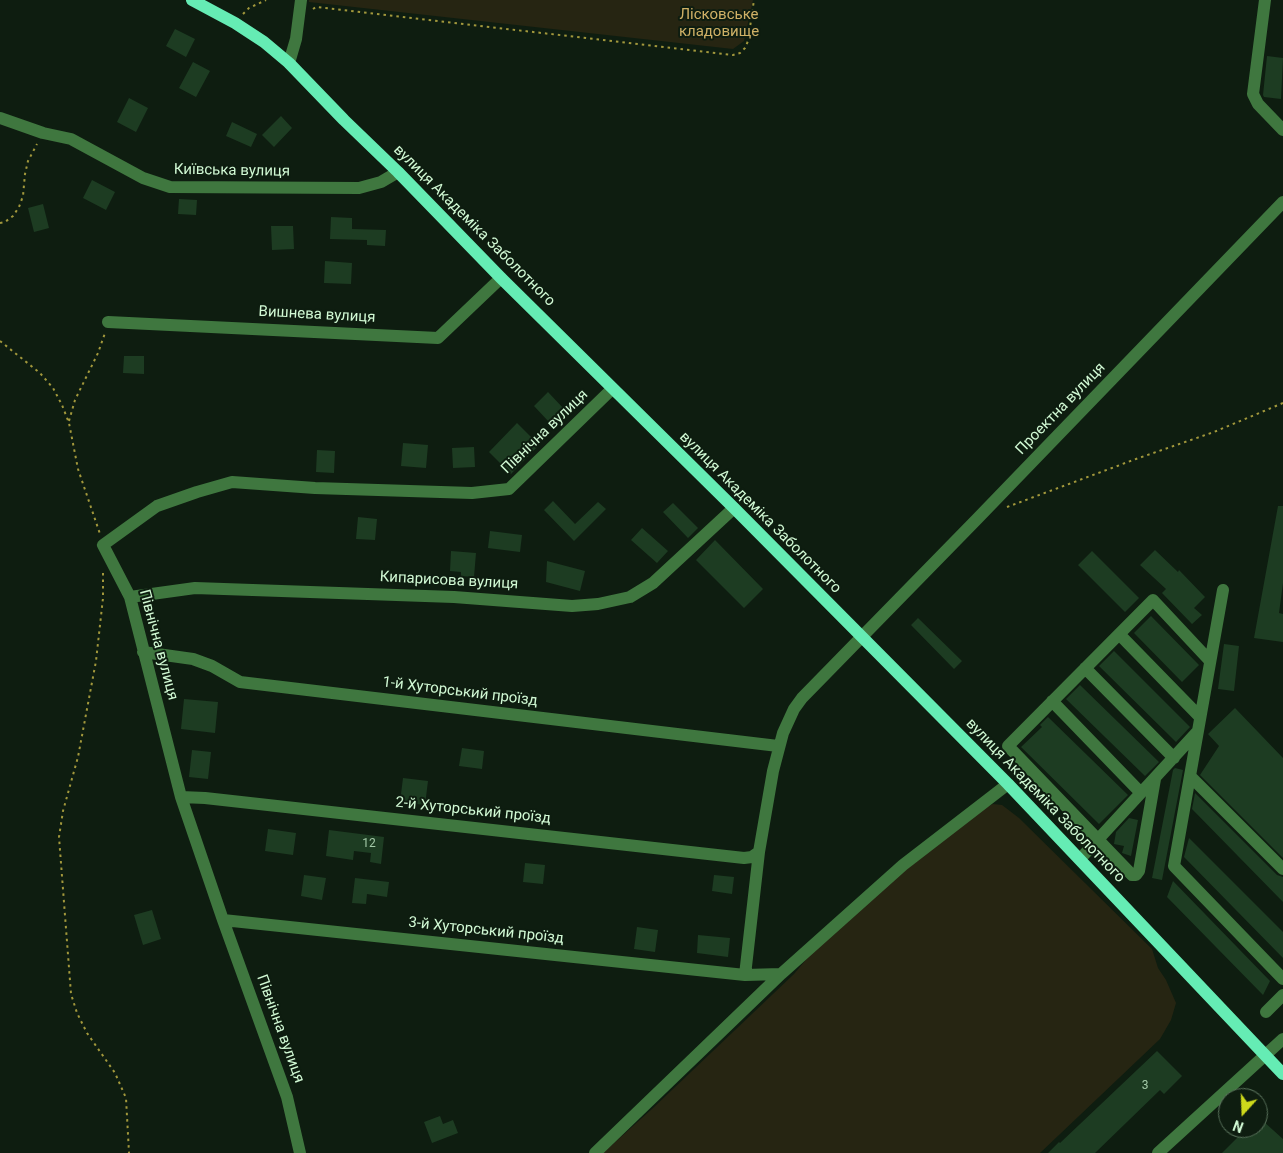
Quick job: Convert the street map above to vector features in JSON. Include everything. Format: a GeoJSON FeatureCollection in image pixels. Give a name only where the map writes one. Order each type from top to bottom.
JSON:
{"type":"FeatureCollection","features":[{"type":"Feature","properties":{"kind":"main road","name":"вулиця Академіка Заболотного"},"geometry":{"type":"LineString","coordinates":[[192,0],[235,23],[264,42],[289,63],[501,278],[734,508],[1008,784],[1283,1074]]}},
{"type":"Feature","properties":{"kind":"street"},"geometry":{"type":"LineString","coordinates":[[289,63],[296,39],[301,0]]}},
{"type":"Feature","properties":{"kind":"street"},"geometry":{"type":"LineString","coordinates":[[1264,0],[1253,94],[1258,104],[1283,130]]}},
{"type":"Feature","properties":{"kind":"street","name":"Київська вулиця"},"geometry":{"type":"LineString","coordinates":[[0,118],[43,133],[71,139],[142,178],[170,187],[359,188],[381,182],[398,172]]}},
{"type":"Feature","properties":{"kind":"street","name":"Проектна вулиця"},"geometry":{"type":"LineString","coordinates":[[745,975],[759,852],[778,746],[788,721],[802,698],[1283,202]]}},
{"type":"Feature","properties":{"kind":"street","name":"Вишнева вулиця"},"geometry":{"type":"LineString","coordinates":[[108,322],[438,338],[501,278]]}},
{"type":"Feature","properties":{"kind":"street","name":"Північна вулиця"},"geometry":{"type":"LineString","coordinates":[[300,1153],[287,1097],[181,797],[130,597],[103,545],[157,506],[232,482],[315,488],[472,493],[509,489],[612,389]]}},
{"type":"Feature","properties":{"kind":"street","name":"Кипарисова вулиця"},"geometry":{"type":"LineString","coordinates":[[130,597],[195,588],[435,596],[572,606],[598,604],[630,597],[653,583],[734,508]]}},
{"type":"Feature","properties":{"kind":"street"},"geometry":{"type":"LineString","coordinates":[[1223,590],[1174,866],[1283,978]]}},
{"type":"Feature","properties":{"kind":"street"},"geometry":{"type":"LineString","coordinates":[[1155,779],[1138,874],[1134,876],[1008,746],[1153,600],[1210,661]]}},
{"type":"Feature","properties":{"kind":"street"},"geometry":{"type":"LineString","coordinates":[[1118,634],[1200,717]]}},
{"type":"Feature","properties":{"kind":"street","name":"1-й Хуторський проїзд"},"geometry":{"type":"LineString","coordinates":[[143,652],[193,659],[212,666],[240,682],[778,746]]}},
{"type":"Feature","properties":{"kind":"street"},"geometry":{"type":"LineString","coordinates":[[1085,668],[1174,758]]}},
{"type":"Feature","properties":{"kind":"street"},"geometry":{"type":"LineString","coordinates":[[1052,701],[1141,793]]}},
{"type":"Feature","properties":{"kind":"street"},"geometry":{"type":"LineString","coordinates":[[1080,859],[1198,731]]}},
{"type":"Feature","properties":{"kind":"street"},"geometry":{"type":"LineString","coordinates":[[1190,776],[1283,870]]}},
{"type":"Feature","properties":{"kind":"street"},"geometry":{"type":"LineString","coordinates":[[594,1153],[781,974],[903,865],[1008,784]]}},
{"type":"Feature","properties":{"kind":"street","name":"2-й Хуторський проїзд"},"geometry":{"type":"LineString","coordinates":[[181,797],[205,798],[744,858],[752,857],[759,852]]}},
{"type":"Feature","properties":{"kind":"street","name":"3-й Хуторський проїзд"},"geometry":{"type":"LineString","coordinates":[[223,920],[745,975],[781,974]]}},
{"type":"Feature","properties":{"kind":"street"},"geometry":{"type":"LineString","coordinates":[[1266,1012],[1283,995]]}},
{"type":"Feature","properties":{"kind":"street"},"geometry":{"type":"LineString","coordinates":[[1158,1153],[1283,1039]]}},
{"type":"Feature","properties":{"kind":"path"},"geometry":{"type":"LineString","coordinates":[[235,23],[249,8],[266,0]]}},
{"type":"Feature","properties":{"kind":"path"},"geometry":{"type":"LineString","coordinates":[[313,10],[316,7],[733,55],[740,53],[748,42],[754,0]]}},
{"type":"Feature","properties":{"kind":"path"},"geometry":{"type":"LineString","coordinates":[[0,223],[12,216],[19,208],[23,196],[28,161],[43,133]]}},
{"type":"Feature","properties":{"kind":"path"},"geometry":{"type":"LineString","coordinates":[[69,423],[75,400],[98,352],[108,322]]}},
{"type":"Feature","properties":{"kind":"path"},"geometry":{"type":"LineString","coordinates":[[0,341],[40,373],[53,388],[62,404],[69,423],[78,469],[103,545]]}},
{"type":"Feature","properties":{"kind":"path"},"geometry":{"type":"LineString","coordinates":[[1006,507],[1214,432],[1283,403]]}},
{"type":"Feature","properties":{"kind":"path"},"geometry":{"type":"LineString","coordinates":[[103,571],[103,598],[96,661],[78,757],[63,811],[60,836],[71,994],[77,1013],[87,1033],[115,1072],[126,1098],[130,1153]]}},
{"type":"Feature","properties":{"kind":"green space","name":"Лісковське кладовище"},"geometry":{"type":"Polygon","coordinates":[[[309,0],[753,0],[744,41],[733,49],[309,2],[309,0]]]}},
{"type":"Feature","properties":{"kind":"green space"},"geometry":{"type":"Polygon","coordinates":[[[993,804],[1002,805],[1019,818],[1152,949],[1158,968],[1166,980],[1176,1003],[1171,1020],[1160,1039],[1040,1153],[603,1153],[794,974],[814,950],[905,870],[983,809],[993,804]]]}},
{"type":"Feature","properties":{"kind":"building"},"geometry":{"type":"Polygon","coordinates":[[[175,29],[195,39],[186,57],[166,46],[175,29]]]}},
{"type":"Feature","properties":{"kind":"building"},"geometry":{"type":"Polygon","coordinates":[[[1267,56],[1283,58],[1281,99],[1264,97],[1263,95],[1267,56]]]}},
{"type":"Feature","properties":{"kind":"building"},"geometry":{"type":"Polygon","coordinates":[[[193,62],[210,71],[196,97],[179,88],[193,62]]]}},
{"type":"Feature","properties":{"kind":"building"},"geometry":{"type":"Polygon","coordinates":[[[129,98],[148,108],[136,132],[117,122],[129,98]]]}},
{"type":"Feature","properties":{"kind":"building"},"geometry":{"type":"Polygon","coordinates":[[[281,116],[292,128],[274,147],[262,135],[281,116]]]}},
{"type":"Feature","properties":{"kind":"building"},"geometry":{"type":"Polygon","coordinates":[[[232,122],[257,134],[251,147],[226,136],[232,122]]]}},
{"type":"Feature","properties":{"kind":"building"},"geometry":{"type":"Polygon","coordinates":[[[92,180],[115,192],[106,210],[83,198],[92,180]]]}},
{"type":"Feature","properties":{"kind":"building"},"geometry":{"type":"Polygon","coordinates":[[[179,199],[197,200],[196,215],[178,214],[179,199]]]}},
{"type":"Feature","properties":{"kind":"building"},"geometry":{"type":"Polygon","coordinates":[[[43,204],[49,228],[34,232],[28,208],[43,204]]]}},
{"type":"Feature","properties":{"kind":"building"},"geometry":{"type":"Polygon","coordinates":[[[331,217],[352,218],[352,229],[386,230],[385,246],[367,245],[367,240],[330,239],[331,217]]]}},
{"type":"Feature","properties":{"kind":"building"},"geometry":{"type":"Polygon","coordinates":[[[271,226],[293,226],[294,249],[272,250],[271,226]]]}},
{"type":"Feature","properties":{"kind":"building"},"geometry":{"type":"Polygon","coordinates":[[[325,261],[352,263],[351,284],[324,283],[325,261]]]}},
{"type":"Feature","properties":{"kind":"building"},"geometry":{"type":"Polygon","coordinates":[[[124,356],[144,356],[144,374],[123,373],[124,356]]]}},
{"type":"Feature","properties":{"kind":"building"},"geometry":{"type":"Polygon","coordinates":[[[548,392],[564,409],[549,422],[534,406],[548,392]]]}},
{"type":"Feature","properties":{"kind":"building"},"geometry":{"type":"Polygon","coordinates":[[[517,423],[539,445],[511,474],[489,452],[517,423]]]}},
{"type":"Feature","properties":{"kind":"building"},"geometry":{"type":"Polygon","coordinates":[[[403,443],[428,445],[426,468],[401,466],[403,443]]]}},
{"type":"Feature","properties":{"kind":"building"},"geometry":{"type":"Polygon","coordinates":[[[474,447],[475,467],[453,468],[452,448],[474,447]]]}},
{"type":"Feature","properties":{"kind":"building"},"geometry":{"type":"Polygon","coordinates":[[[317,450],[335,451],[334,473],[316,472],[317,450]]]}},
{"type":"Feature","properties":{"kind":"building"},"geometry":{"type":"Polygon","coordinates":[[[553,501],[575,524],[598,502],[606,509],[574,541],[544,510],[553,501]]]}},
{"type":"Feature","properties":{"kind":"building"},"geometry":{"type":"Polygon","coordinates":[[[673,503],[698,528],[688,538],[663,512],[673,503]]]}},
{"type":"Feature","properties":{"kind":"building"},"geometry":{"type":"Polygon","coordinates":[[[1278,506],[1283,506],[1283,583],[1279,613],[1283,614],[1283,642],[1254,638],[1278,506]]]}},
{"type":"Feature","properties":{"kind":"building"},"geometry":{"type":"Polygon","coordinates":[[[358,517],[377,519],[375,540],[356,539],[358,517]]]}},
{"type":"Feature","properties":{"kind":"building"},"geometry":{"type":"Polygon","coordinates":[[[642,528],[668,551],[657,563],[631,540],[642,528]]]}},
{"type":"Feature","properties":{"kind":"building"},"geometry":{"type":"Polygon","coordinates":[[[490,531],[522,535],[520,552],[488,548],[490,531]]]}},
{"type":"Feature","properties":{"kind":"building"},"geometry":{"type":"Polygon","coordinates":[[[715,540],[763,589],[744,608],[696,560],[715,540]]]}},
{"type":"Feature","properties":{"kind":"building"},"geometry":{"type":"Polygon","coordinates":[[[1155,550],[1178,572],[1179,570],[1205,597],[1194,608],[1202,615],[1192,624],[1162,593],[1166,589],[1140,565],[1155,550]]]}},
{"type":"Feature","properties":{"kind":"building"},"geometry":{"type":"Polygon","coordinates":[[[451,551],[476,553],[474,577],[461,576],[461,572],[450,571],[451,551]]]}},
{"type":"Feature","properties":{"kind":"building"},"geometry":{"type":"Polygon","coordinates":[[[1092,551],[1139,598],[1125,612],[1078,565],[1092,551]]]}},
{"type":"Feature","properties":{"kind":"building"},"geometry":{"type":"Polygon","coordinates":[[[547,561],[585,571],[580,591],[546,582],[547,561]]]}},
{"type":"Feature","properties":{"kind":"building"},"geometry":{"type":"Polygon","coordinates":[[[1151,616],[1199,665],[1182,682],[1134,633],[1151,616]]]}},
{"type":"Feature","properties":{"kind":"building"},"geometry":{"type":"Polygon","coordinates":[[[918,618],[962,661],[954,669],[911,625],[918,618]]]}},
{"type":"Feature","properties":{"kind":"building"},"geometry":{"type":"Polygon","coordinates":[[[1224,644],[1239,646],[1234,691],[1218,689],[1224,644]]]}},
{"type":"Feature","properties":{"kind":"building"},"geometry":{"type":"Polygon","coordinates":[[[1114,651],[1190,727],[1176,742],[1099,666],[1114,651]]]}},
{"type":"Feature","properties":{"kind":"building"},"geometry":{"type":"Polygon","coordinates":[[[1080,685],[1159,762],[1145,776],[1066,699],[1080,685]]]}},
{"type":"Feature","properties":{"kind":"building"},"geometry":{"type":"Polygon","coordinates":[[[184,699],[218,702],[215,733],[181,729],[184,699]]]}},
{"type":"Feature","properties":{"kind":"building"},"geometry":{"type":"Polygon","coordinates":[[[1235,708],[1283,758],[1283,858],[1200,775],[1219,746],[1208,734],[1235,708]]]}},
{"type":"Feature","properties":{"kind":"building"},"geometry":{"type":"Polygon","coordinates":[[[1048,717],[1128,795],[1099,824],[1021,747],[1042,727],[1040,725],[1048,717]]]}},
{"type":"Feature","properties":{"kind":"building"},"geometry":{"type":"Polygon","coordinates":[[[462,748],[484,751],[482,769],[459,766],[462,748]]]}},
{"type":"Feature","properties":{"kind":"building"},"geometry":{"type":"Polygon","coordinates":[[[192,750],[211,752],[208,779],[189,777],[192,750]]]}},
{"type":"Feature","properties":{"kind":"building"},"geometry":{"type":"Polygon","coordinates":[[[1175,768],[1183,770],[1162,880],[1152,878],[1173,770],[1175,768]]]}},
{"type":"Feature","properties":{"kind":"building"},"geometry":{"type":"Polygon","coordinates":[[[403,778],[428,781],[425,805],[400,802],[403,778]]]}},
{"type":"Feature","properties":{"kind":"building"},"geometry":{"type":"Polygon","coordinates":[[[1195,793],[1277,875],[1283,877],[1283,902],[1192,809],[1195,793]]]}},
{"type":"Feature","properties":{"kind":"building"},"geometry":{"type":"Polygon","coordinates":[[[1129,818],[1138,820],[1131,856],[1122,853],[1124,846],[1114,844],[1116,832],[1129,818]]]}},
{"type":"Feature","properties":{"kind":"building"},"geometry":{"type":"Polygon","coordinates":[[[268,829],[296,833],[293,855],[265,851],[268,829]]]}},
{"type":"Feature","properties":{"kind":"building"},"geometry":{"type":"Polygon","coordinates":[[[329,830],[384,837],[381,864],[370,862],[371,853],[354,851],[353,860],[326,856],[329,830]]]}},
{"type":"Feature","properties":{"kind":"building"},"geometry":{"type":"Polygon","coordinates":[[[1189,838],[1283,932],[1283,958],[1184,857],[1189,838]]]}},
{"type":"Feature","properties":{"kind":"building"},"geometry":{"type":"Polygon","coordinates":[[[525,863],[545,865],[543,884],[523,882],[525,863]]]}},
{"type":"Feature","properties":{"kind":"building"},"geometry":{"type":"Polygon","coordinates":[[[304,875],[326,878],[322,900],[301,896],[304,875]]]}},
{"type":"Feature","properties":{"kind":"building"},"geometry":{"type":"Polygon","coordinates":[[[714,875],[734,877],[732,894],[712,891],[714,875]]]}},
{"type":"Feature","properties":{"kind":"building"},"geometry":{"type":"Polygon","coordinates":[[[355,878],[389,882],[387,897],[367,894],[366,904],[352,903],[355,878]]]}},
{"type":"Feature","properties":{"kind":"building"},"geometry":{"type":"Polygon","coordinates":[[[1173,881],[1270,981],[1263,995],[1167,897],[1173,881]]]}},
{"type":"Feature","properties":{"kind":"building"},"geometry":{"type":"Polygon","coordinates":[[[152,910],[161,939],[143,945],[134,915],[152,910]]]}},
{"type":"Feature","properties":{"kind":"building"},"geometry":{"type":"Polygon","coordinates":[[[637,927],[658,930],[655,952],[634,949],[637,927]]]}},
{"type":"Feature","properties":{"kind":"building"},"geometry":{"type":"Polygon","coordinates":[[[698,935],[730,938],[728,957],[697,953],[698,935]]]}},
{"type":"Feature","properties":{"kind":"building"},"geometry":{"type":"Polygon","coordinates":[[[1157,1051],[1182,1076],[1164,1094],[1160,1090],[1095,1153],[1048,1153],[1060,1143],[1157,1051]]]}},
{"type":"Feature","properties":{"kind":"building"},"geometry":{"type":"Polygon","coordinates":[[[440,1116],[443,1124],[453,1120],[458,1133],[432,1143],[424,1122],[440,1116]]]}},
{"type":"Feature","properties":{"kind":"building"},"geometry":{"type":"Polygon","coordinates":[[[1268,1126],[1283,1139],[1283,1153],[1222,1153],[1237,1138],[1268,1138],[1268,1126]]]}}]}
